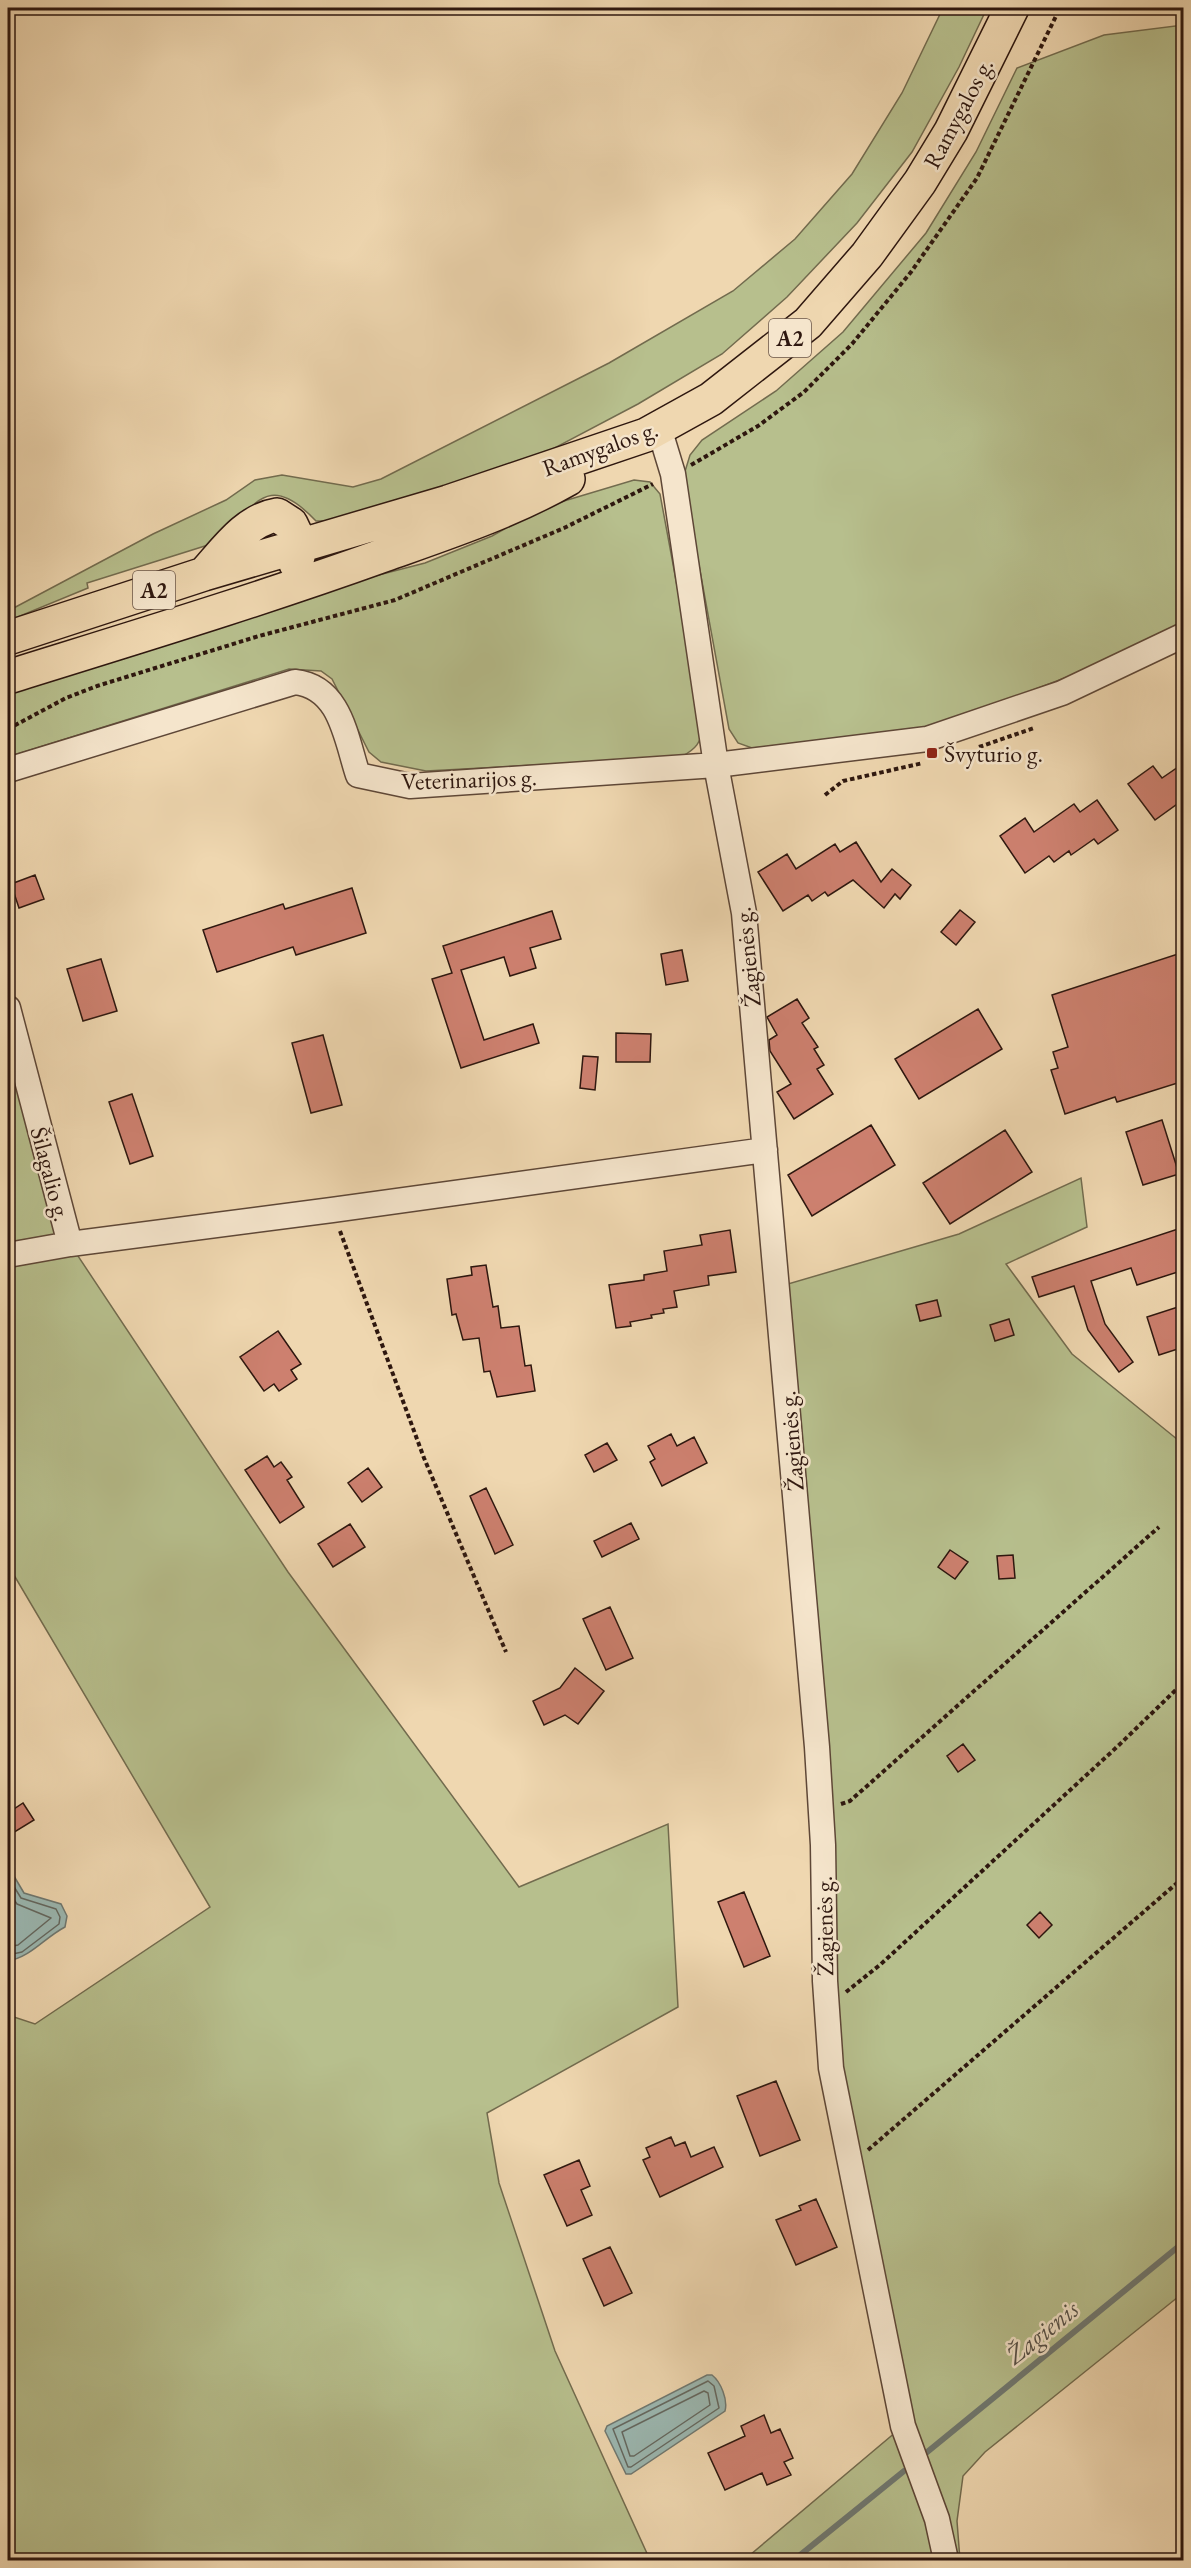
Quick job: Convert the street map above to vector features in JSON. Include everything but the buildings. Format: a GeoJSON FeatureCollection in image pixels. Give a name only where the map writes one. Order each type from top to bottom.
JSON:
{"type":"FeatureCollection","features":[{"type":"Feature","properties":{"kind":"highway","name":"Ramygalos g."},"geometry":{"type":"LineString","coordinates":[[301,545],[448,502],[652,431],[711,399],[769,356],[808,322],[867,255],[920,182],[951,131],[1012,8]]}},
{"type":"Feature","properties":{"kind":"highway","name":"A2"},"geometry":{"type":"LineString","coordinates":[[8,677],[278,593],[460,527],[527,500],[652,431]]}},
{"type":"Feature","properties":{"kind":"highway","name":"A2"},"geometry":{"type":"LineString","coordinates":[[8,638],[204,574],[231,545],[263,518],[278,515],[291,524],[301,545]]}},
{"type":"Feature","properties":{"kind":"highway"},"geometry":{"type":"LineString","coordinates":[[278,593],[295,566],[301,545]]}},
{"type":"Feature","properties":{"kind":"street","name":"Žagienės g."},"geometry":{"type":"LineString","coordinates":[[652,431],[673,474],[716,765],[744,913],[821,1812],[826,2006],[831,2068],[903,2426],[937,2519],[946,2560]]}},
{"type":"Feature","properties":{"kind":"street"},"geometry":{"type":"LineString","coordinates":[[716,765],[927,739],[1062,693],[1184,635]]}},
{"type":"Feature","properties":{"kind":"street","name":"Veterinarijos g."},"geometry":{"type":"LineString","coordinates":[[8,770],[295,682],[308,683],[328,696],[336,709],[358,775],[410,786],[716,765]]}},
{"type":"Feature","properties":{"kind":"street","name":"Šilagalio g."},"geometry":{"type":"LineString","coordinates":[[8,1008],[70,1244],[8,1255]]}},
{"type":"Feature","properties":{"kind":"street"},"geometry":{"type":"LineString","coordinates":[[70,1244],[765,1149]]}},
{"type":"Feature","properties":{"kind":"path"},"geometry":{"type":"LineString","coordinates":[[1054,20],[1060,8]]}},
{"type":"Feature","properties":{"kind":"path"},"geometry":{"type":"LineString","coordinates":[[332,1210],[423,1458],[506,1652]]}},
{"type":"Feature","properties":{"kind":"path"},"geometry":{"type":"LineString","coordinates":[[821,1812],[850,1801],[1159,1527]]}},
{"type":"Feature","properties":{"kind":"path"},"geometry":{"type":"LineString","coordinates":[[826,2006],[881,1964],[1118,1746],[1184,1682]]}},
{"type":"Feature","properties":{"kind":"path"},"geometry":{"type":"LineString","coordinates":[[850,2157],[873,2147],[1184,1877]]}},
{"type":"Feature","properties":{"kind":"green space"},"geometry":{"type":"Polygon","coordinates":[[[943,8],[987,8],[959,67],[912,152],[857,223],[787,297],[722,354],[638,404],[507,473],[329,521],[316,521],[297,504],[281,496],[268,496],[257,502],[223,535],[208,545],[87,583],[88,588],[8,621],[8,611],[153,534],[226,500],[255,480],[282,475],[353,487],[381,479],[609,363],[733,291],[795,239],[852,174],[902,93],[943,8]]]}},
{"type":"Feature","properties":{"kind":"green space"},"geometry":{"type":"Polygon","coordinates":[[[1183,25],[1183,623],[1075,674],[957,719],[892,737],[752,748],[738,743],[729,729],[683,478],[690,455],[702,440],[776,391],[843,332],[926,233],[976,152],[1017,68],[1104,35],[1183,25]]]}},
{"type":"Feature","properties":{"kind":"green space"},"geometry":{"type":"Polygon","coordinates":[[[634,480],[650,482],[660,494],[703,726],[697,745],[681,757],[426,771],[381,762],[369,752],[332,679],[321,671],[289,669],[8,757],[8,690],[328,588],[425,563],[492,536],[544,507],[634,480]]]}},
{"type":"Feature","properties":{"kind":"green space"},"geometry":{"type":"Polygon","coordinates":[[[8,1008],[70,1244],[288,1572],[519,1887],[668,1824],[678,2007],[487,2113],[499,2183],[555,2351],[650,2560],[8,2560],[8,2015],[35,2024],[210,1907],[8,1565],[8,1112],[13,1110],[8,1081],[8,1008]]]}},
{"type":"Feature","properties":{"kind":"green space"},"geometry":{"type":"Polygon","coordinates":[[[1081,1178],[1087,1227],[1006,1264],[1072,1354],[1183,1444],[1183,2293],[985,2452],[963,2476],[957,2521],[960,2560],[744,2560],[903,2426],[834,2042],[781,1286],[959,1234],[1081,1178]]]}},
{"type":"Feature","properties":{"kind":"water"},"geometry":{"type":"Polygon","coordinates":[[[8,1866],[24,1893],[61,1904],[67,1916],[65,1927],[24,1956],[8,1961],[8,1866]]]}},
{"type":"Feature","properties":{"kind":"water"},"geometry":{"type":"Polygon","coordinates":[[[707,2375],[712,2375],[721,2387],[726,2402],[725,2411],[631,2474],[626,2474],[605,2431],[607,2426],[707,2375]]]}},
{"type":"Feature","properties":{"kind":"waterway","name":"Žagienis"},"geometry":{"type":"LineString","coordinates":[[926,2453],[1184,2242]]}},
{"type":"Feature","properties":{"kind":"waterway","name":"Žagienis"},"geometry":{"type":"LineString","coordinates":[[794,2560],[904,2471]]}},
{"type":"Feature","properties":{"kind":"place","name":"Švyturio g."},"geometry":{"type":"Point","coordinates":[932,753]}}]}
